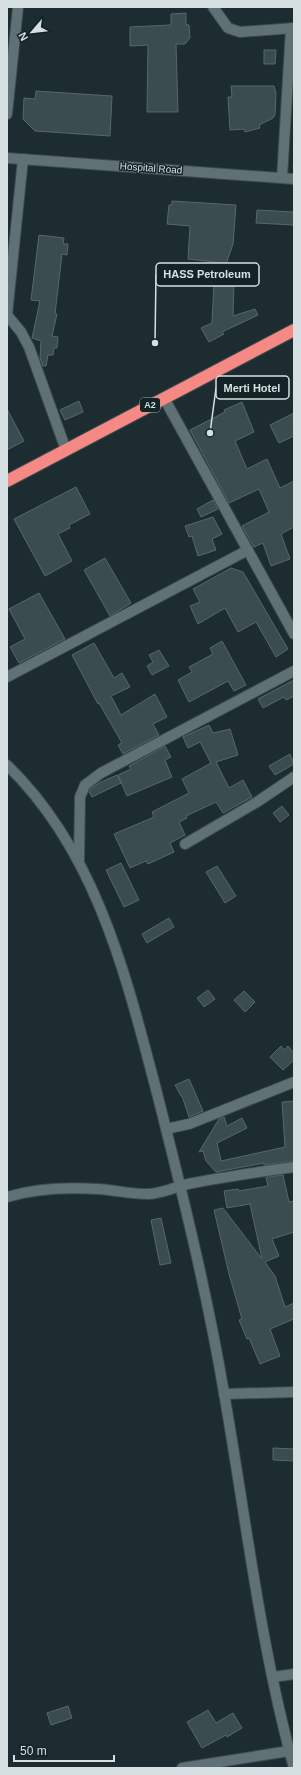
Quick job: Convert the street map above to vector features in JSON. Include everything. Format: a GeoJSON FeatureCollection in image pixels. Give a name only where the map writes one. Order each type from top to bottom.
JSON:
{"type":"FeatureCollection","features":[{"type":"Feature","properties":{"kind":"highway","name":"A2"},"geometry":{"type":"LineString","coordinates":[[7,481],[294,330]]}},
{"type":"Feature","properties":{"kind":"street"},"geometry":{"type":"LineString","coordinates":[[7,114],[18,7]]}},
{"type":"Feature","properties":{"kind":"street"},"geometry":{"type":"LineString","coordinates":[[213,7],[228,28],[240,32],[293,28],[282,178]]}},
{"type":"Feature","properties":{"kind":"street","name":"Hospital Road"},"geometry":{"type":"LineString","coordinates":[[7,158],[294,178]]}},
{"type":"Feature","properties":{"kind":"street"},"geometry":{"type":"LineString","coordinates":[[23,159],[7,315],[21,332],[29,347],[66,450]]}},
{"type":"Feature","properties":{"kind":"street"},"geometry":{"type":"LineString","coordinates":[[164,398],[294,634]]}},
{"type":"Feature","properties":{"kind":"street"},"geometry":{"type":"LineString","coordinates":[[7,677],[248,550]]}},
{"type":"Feature","properties":{"kind":"street"},"geometry":{"type":"LineString","coordinates":[[79,860],[80,797],[85,785],[101,773],[294,671]]}},
{"type":"Feature","properties":{"kind":"street"},"geometry":{"type":"LineString","coordinates":[[7,765],[50,816],[79,860],[104,915],[130,990],[207,1297],[245,1525],[273,1677],[294,1768]]}},
{"type":"Feature","properties":{"kind":"street"},"geometry":{"type":"LineString","coordinates":[[185,844],[257,802],[294,777]]}},
{"type":"Feature","properties":{"kind":"street"},"geometry":{"type":"LineString","coordinates":[[166,1130],[189,1124],[294,1082]]}},
{"type":"Feature","properties":{"kind":"street"},"geometry":{"type":"LineString","coordinates":[[7,1197],[33,1190],[72,1188],[147,1194],[158,1193],[180,1186],[233,1175],[294,1167]]}},
{"type":"Feature","properties":{"kind":"street"},"geometry":{"type":"LineString","coordinates":[[224,1394],[294,1392]]}},
{"type":"Feature","properties":{"kind":"street"},"geometry":{"type":"LineString","coordinates":[[273,1677],[294,1674]]}},
{"type":"Feature","properties":{"kind":"street"},"geometry":{"type":"LineString","coordinates":[[182,1768],[289,1751]]}},
{"type":"Feature","properties":{"kind":"building"},"geometry":{"type":"Polygon","coordinates":[[[186,13],[186,25],[189,25],[190,38],[185,44],[176,44],[178,112],[147,112],[148,45],[130,46],[130,27],[171,25],[171,14],[186,13]]]}},
{"type":"Feature","properties":{"kind":"building"},"geometry":{"type":"Polygon","coordinates":[[[264,50],[276,50],[275,64],[264,64],[264,50]]]}},
{"type":"Feature","properties":{"kind":"building"},"geometry":{"type":"Polygon","coordinates":[[[231,86],[274,86],[276,93],[275,115],[273,118],[259,125],[260,128],[245,132],[244,129],[230,130],[228,97],[232,97],[231,86]]]}},
{"type":"Feature","properties":{"kind":"building"},"geometry":{"type":"Polygon","coordinates":[[[36,91],[112,96],[110,136],[35,131],[23,119],[24,98],[35,99],[36,91]]]}},
{"type":"Feature","properties":{"kind":"building"},"geometry":{"type":"Polygon","coordinates":[[[172,201],[236,205],[233,244],[223,273],[228,273],[228,282],[234,282],[233,316],[255,309],[258,315],[222,332],[224,334],[209,342],[201,328],[212,323],[215,262],[188,259],[190,226],[167,224],[169,205],[172,205],[172,201]]]}},
{"type":"Feature","properties":{"kind":"building"},"geometry":{"type":"Polygon","coordinates":[[[257,210],[294,212],[294,225],[256,223],[257,210]]]}},
{"type":"Feature","properties":{"kind":"building"},"geometry":{"type":"Polygon","coordinates":[[[39,235],[64,238],[63,244],[68,244],[67,255],[62,254],[55,314],[57,314],[52,336],[58,337],[57,348],[54,348],[53,355],[48,355],[46,366],[43,366],[40,358],[41,341],[32,338],[40,301],[31,300],[39,235]]]}},
{"type":"Feature","properties":{"kind":"building"},"geometry":{"type":"Polygon","coordinates":[[[79,401],[83,412],[65,420],[60,410],[79,401]]]}},
{"type":"Feature","properties":{"kind":"building"},"geometry":{"type":"Polygon","coordinates":[[[242,402],[254,432],[235,441],[247,469],[267,459],[280,488],[294,481],[294,527],[281,534],[290,559],[271,566],[263,543],[254,547],[242,526],[269,512],[259,489],[229,503],[190,430],[225,412],[224,410],[242,402]]]}},
{"type":"Feature","properties":{"kind":"building"},"geometry":{"type":"Polygon","coordinates":[[[7,409],[24,441],[7,450],[7,409]]]}},
{"type":"Feature","properties":{"kind":"building"},"geometry":{"type":"Polygon","coordinates":[[[294,413],[294,436],[279,443],[270,425],[294,413]]]}},
{"type":"Feature","properties":{"kind":"building"},"geometry":{"type":"Polygon","coordinates":[[[76,487],[90,514],[69,525],[70,528],[58,534],[72,561],[45,576],[14,519],[76,487]]]}},
{"type":"Feature","properties":{"kind":"building"},"geometry":{"type":"Polygon","coordinates":[[[213,500],[218,509],[201,517],[197,509],[213,500]]]}},
{"type":"Feature","properties":{"kind":"building"},"geometry":{"type":"Polygon","coordinates":[[[213,517],[222,534],[212,539],[216,550],[198,556],[192,536],[189,537],[185,526],[213,517]]]}},
{"type":"Feature","properties":{"kind":"building"},"geometry":{"type":"Polygon","coordinates":[[[105,558],[131,603],[110,616],[84,570],[105,558]]]}},
{"type":"Feature","properties":{"kind":"building"},"geometry":{"type":"Polygon","coordinates":[[[231,568],[243,572],[288,649],[276,657],[256,622],[238,632],[225,608],[198,624],[190,606],[200,602],[193,589],[231,568]]]}},
{"type":"Feature","properties":{"kind":"building"},"geometry":{"type":"Polygon","coordinates":[[[39,593],[65,639],[19,663],[10,647],[25,639],[9,609],[39,593]]]}},
{"type":"Feature","properties":{"kind":"building"},"geometry":{"type":"Polygon","coordinates":[[[222,641],[246,685],[234,691],[228,681],[189,702],[178,680],[192,672],[189,667],[213,654],[210,648],[222,641]]]}},
{"type":"Feature","properties":{"kind":"building"},"geometry":{"type":"Polygon","coordinates":[[[94,643],[114,678],[122,673],[130,687],[111,696],[121,715],[155,694],[167,717],[153,724],[159,735],[123,754],[118,745],[122,743],[99,703],[98,704],[72,655],[94,643]]]}},
{"type":"Feature","properties":{"kind":"building"},"geometry":{"type":"Polygon","coordinates":[[[159,650],[169,666],[152,675],[147,666],[153,662],[149,655],[159,650]]]}},
{"type":"Feature","properties":{"kind":"building"},"geometry":{"type":"Polygon","coordinates":[[[294,680],[294,696],[286,700],[284,697],[263,708],[258,699],[294,680]]]}},
{"type":"Feature","properties":{"kind":"building"},"geometry":{"type":"Polygon","coordinates":[[[209,725],[213,733],[230,729],[238,755],[216,762],[229,788],[243,780],[252,797],[223,813],[216,802],[186,816],[187,818],[179,822],[185,835],[170,843],[174,852],[148,864],[146,861],[130,868],[114,834],[154,817],[152,812],[189,793],[182,779],[211,763],[200,742],[188,748],[183,737],[209,725]]]}},
{"type":"Feature","properties":{"kind":"building"},"geometry":{"type":"Polygon","coordinates":[[[165,746],[171,757],[165,760],[172,777],[127,796],[118,775],[131,769],[129,766],[165,746]]]}},
{"type":"Feature","properties":{"kind":"building"},"geometry":{"type":"Polygon","coordinates":[[[290,754],[294,764],[275,775],[269,766],[290,754]]]}},
{"type":"Feature","properties":{"kind":"building"},"geometry":{"type":"Polygon","coordinates":[[[117,775],[121,783],[92,797],[89,792],[90,789],[117,775]]]}},
{"type":"Feature","properties":{"kind":"building"},"geometry":{"type":"Polygon","coordinates":[[[282,806],[289,815],[280,822],[273,813],[282,806]]]}},
{"type":"Feature","properties":{"kind":"building"},"geometry":{"type":"Polygon","coordinates":[[[121,863],[139,900],[124,907],[106,870],[121,863]]]}},
{"type":"Feature","properties":{"kind":"building"},"geometry":{"type":"Polygon","coordinates":[[[217,866],[236,896],[225,903],[206,872],[217,866]]]}},
{"type":"Feature","properties":{"kind":"building"},"geometry":{"type":"Polygon","coordinates":[[[169,918],[174,927],[147,943],[142,934],[169,918]]]}},
{"type":"Feature","properties":{"kind":"building"},"geometry":{"type":"Polygon","coordinates":[[[208,990],[215,999],[204,1007],[197,998],[208,990]]]}},
{"type":"Feature","properties":{"kind":"building"},"geometry":{"type":"Polygon","coordinates":[[[244,991],[255,1002],[245,1012],[234,1000],[244,991]]]}},
{"type":"Feature","properties":{"kind":"building"},"geometry":{"type":"Polygon","coordinates":[[[281,1046],[284,1050],[288,1046],[294,1053],[294,1060],[283,1070],[270,1057],[281,1046]]]}},
{"type":"Feature","properties":{"kind":"building"},"geometry":{"type":"Polygon","coordinates":[[[189,1079],[203,1111],[189,1117],[182,1096],[175,1085],[189,1079]]]}},
{"type":"Feature","properties":{"kind":"building"},"geometry":{"type":"Polygon","coordinates":[[[294,1101],[294,1161],[264,1165],[264,1163],[216,1172],[206,1161],[203,1151],[199,1152],[219,1119],[224,1117],[227,1126],[242,1118],[247,1128],[217,1143],[221,1161],[285,1147],[282,1102],[294,1101]]]}},
{"type":"Feature","properties":{"kind":"building"},"geometry":{"type":"Polygon","coordinates":[[[283,1175],[289,1202],[294,1201],[294,1232],[272,1239],[279,1256],[265,1262],[275,1276],[285,1307],[294,1303],[294,1319],[270,1329],[280,1356],[260,1364],[249,1338],[247,1339],[239,1320],[242,1319],[229,1274],[214,1210],[223,1208],[262,1259],[250,1204],[227,1208],[224,1191],[238,1189],[239,1191],[268,1186],[266,1177],[283,1175]]]}},
{"type":"Feature","properties":{"kind":"building"},"geometry":{"type":"Polygon","coordinates":[[[161,1218],[171,1263],[160,1265],[151,1220],[161,1218]]]}},
{"type":"Feature","properties":{"kind":"building"},"geometry":{"type":"Polygon","coordinates":[[[273,1448],[294,1449],[294,1461],[273,1460],[273,1448]]]}},
{"type":"Feature","properties":{"kind":"building"},"geometry":{"type":"Polygon","coordinates":[[[68,1706],[72,1718],[51,1725],[47,1713],[68,1706]]]}},
{"type":"Feature","properties":{"kind":"building"},"geometry":{"type":"Polygon","coordinates":[[[208,1710],[216,1723],[233,1713],[242,1728],[227,1737],[226,1735],[202,1748],[187,1722],[208,1710]]]}},
{"type":"Feature","properties":{"kind":"place","name":"HASS Petroleum"},"geometry":{"type":"Point","coordinates":[155,343]}},
{"type":"Feature","properties":{"kind":"place","name":"Merti Hotel"},"geometry":{"type":"Point","coordinates":[210,433]}}]}
